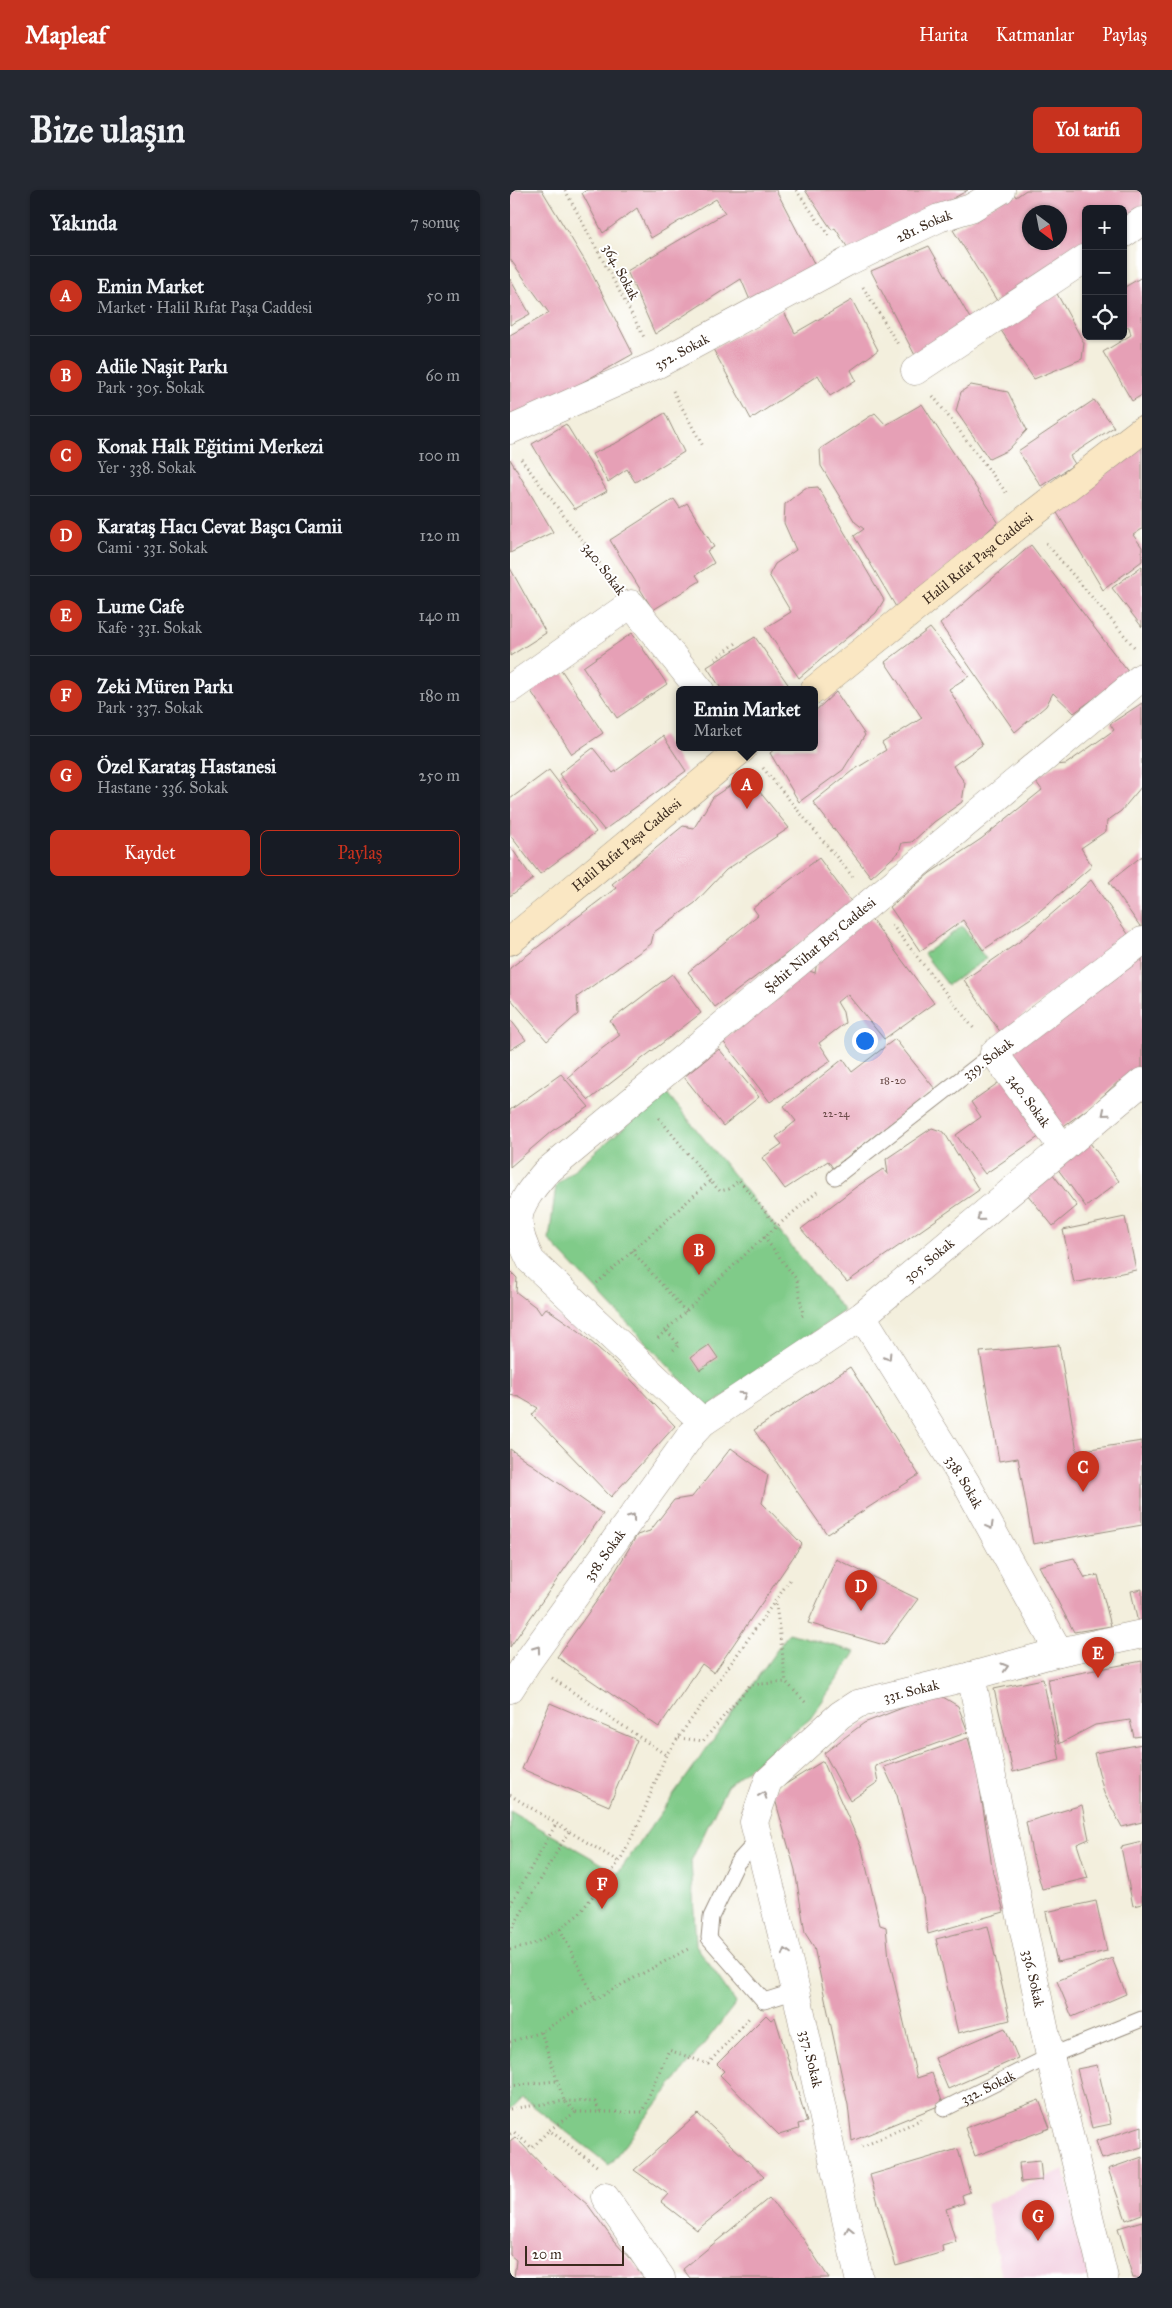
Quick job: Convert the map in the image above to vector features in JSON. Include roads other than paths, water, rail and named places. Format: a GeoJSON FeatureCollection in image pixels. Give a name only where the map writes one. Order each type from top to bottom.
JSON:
{"type":"FeatureCollection","features":[{"type":"Feature","properties":{"kind":"street","name":"281. Sokak"},"geometry":{"type":"LineString","coordinates":[[847,262],[939,218],[971,208],[1001,190]]}},
{"type":"Feature","properties":{"kind":"street"},"geometry":{"type":"LineString","coordinates":[[1127,231],[1142,221]]}},
{"type":"Feature","properties":{"kind":"street"},"geometry":{"type":"LineString","coordinates":[[914,371],[1082,261]]}},
{"type":"Feature","properties":{"kind":"street","name":"352. Sokak"},"geometry":{"type":"LineString","coordinates":[[513,442],[847,262]]}},
{"type":"Feature","properties":{"kind":"street","name":"Halil Rıfat Paşa Caddesi"},"geometry":{"type":"LineString","coordinates":[[818,687],[1026,519],[1142,430]]}},
{"type":"Feature","properties":{"kind":"street","name":"340. Sokak"},"geometry":{"type":"LineString","coordinates":[[510,689],[631,604],[697,686]]}},
{"type":"Feature","properties":{"kind":"street","name":"Şehit Nihat Bey Caddesi"},"geometry":{"type":"LineString","coordinates":[[703,1422],[531,1261],[521,1244],[515,1224],[524,1198],[545,1173],[1142,678]]}},
{"type":"Feature","properties":{"kind":"street","name":"Halil Rıfat Paşa Caddesi"},"geometry":{"type":"LineString","coordinates":[[510,941],[739,751]]}},
{"type":"Feature","properties":{"kind":"street","name":"339. Sokak"},"geometry":{"type":"LineString","coordinates":[[994,1054],[1142,941]]}},
{"type":"Feature","properties":{"kind":"street","name":"340. Sokak"},"geometry":{"type":"LineString","coordinates":[[994,1054],[1063,1148]]}},
{"type":"Feature","properties":{"kind":"street","name":"305. Sokak"},"geometry":{"type":"LineString","coordinates":[[703,1422],[862,1316],[1142,1082]]}},
{"type":"Feature","properties":{"kind":"street","name":"338. Sokak"},"geometry":{"type":"LineString","coordinates":[[862,1316],[966,1483],[1059,1652]]}},
{"type":"Feature","properties":{"kind":"street","name":"358. Sokak"},"geometry":{"type":"LineString","coordinates":[[510,1689],[528,1661],[703,1422]]}},
{"type":"Feature","properties":{"kind":"street","name":"331. Sokak"},"geometry":{"type":"LineString","coordinates":[[757,1842],[754,1822],[768,1781],[840,1715],[858,1704],[1059,1652],[1142,1634]]}},
{"type":"Feature","properties":{"kind":"street","name":"336. Sokak"},"geometry":{"type":"LineString","coordinates":[[971,1676],[1050,2056],[1104,2278]]}},
{"type":"Feature","properties":{"kind":"street","name":"337. Sokak"},"geometry":{"type":"LineString","coordinates":[[757,1842],[796,1991],[859,2278]]}},
{"type":"Feature","properties":{"kind":"street"},"geometry":{"type":"LineString","coordinates":[[605,2197],[661,2278]]}},
{"type":"Feature","properties":{"kind":"lane","name":"339. Sokak"},"geometry":{"type":"LineString","coordinates":[[835,1177],[994,1054]]}},
{"type":"Feature","properties":{"kind":"lane"},"geometry":{"type":"LineString","coordinates":[[757,1842],[737,1863],[711,1917],[709,1938],[764,2001],[796,1991]]}},
{"type":"Feature","properties":{"kind":"lane","name":"332. Sokak"},"geometry":{"type":"LineString","coordinates":[[944,2110],[1050,2056],[1142,2019]]}},
{"type":"Feature","properties":{"kind":"place","name":"Emin Market"},"geometry":{"type":"Point","coordinates":[747,809]}},
{"type":"Feature","properties":{"kind":"place","name":"Adile Naşit Parkı"},"geometry":{"type":"Point","coordinates":[699,1275]}},
{"type":"Feature","properties":{"kind":"place","name":"Konak Halk Eğitimi Merkezi"},"geometry":{"type":"Point","coordinates":[1083,1492]}},
{"type":"Feature","properties":{"kind":"place","name":"Karataş Hacı Cevat Başcı Camii"},"geometry":{"type":"Point","coordinates":[861,1611]}},
{"type":"Feature","properties":{"kind":"place","name":"Lume Cafe"},"geometry":{"type":"Point","coordinates":[1098,1678]}},
{"type":"Feature","properties":{"kind":"place","name":"Zeki Müren Parkı"},"geometry":{"type":"Point","coordinates":[602,1909]}},
{"type":"Feature","properties":{"kind":"place","name":"Özel Karataş Hastanesi"},"geometry":{"type":"Point","coordinates":[1038,2241]}}]}
